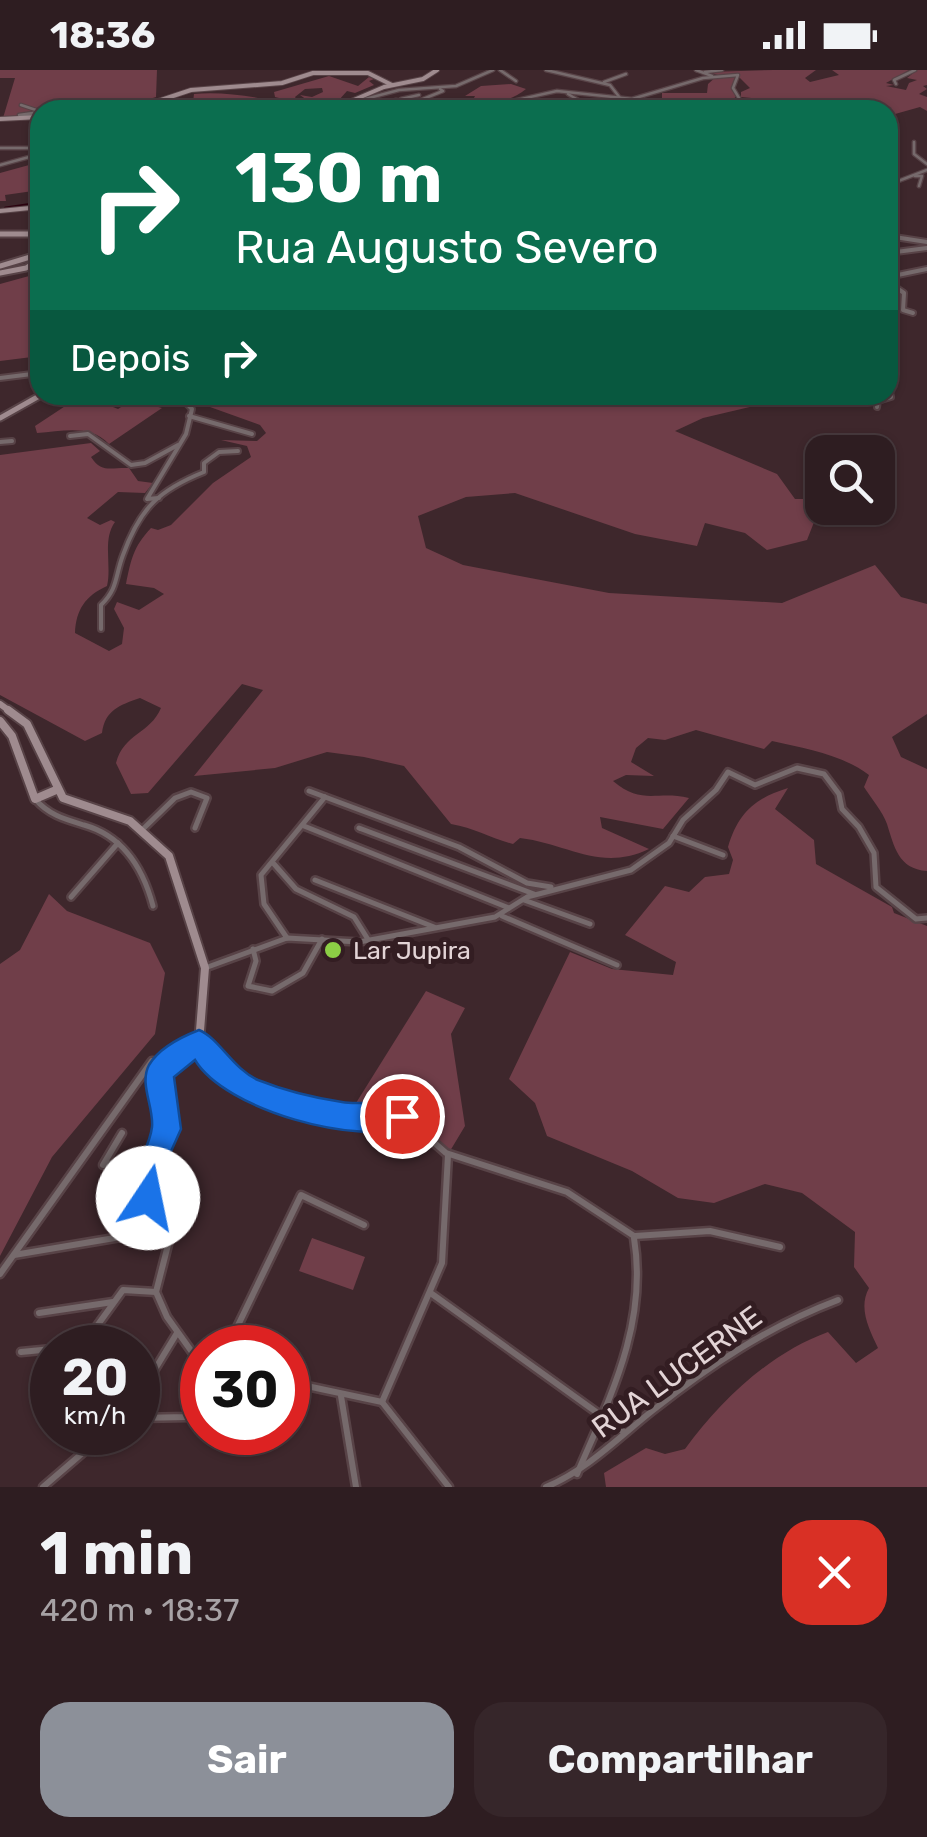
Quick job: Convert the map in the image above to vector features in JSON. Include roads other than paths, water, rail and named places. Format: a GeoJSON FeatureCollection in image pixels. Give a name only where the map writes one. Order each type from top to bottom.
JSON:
{"type":"FeatureCollection","features":[{"type":"Feature","properties":{"kind":"street"},"geometry":{"type":"LineString","coordinates":[[340,73],[347,70]]}},
{"type":"Feature","properties":{"kind":"street"},"geometry":{"type":"LineString","coordinates":[[355,100],[392,84],[423,79],[437,70]]}},
{"type":"Feature","properties":{"kind":"street"},"geometry":{"type":"LineString","coordinates":[[362,100],[399,90],[437,89],[465,83],[493,70]]}},
{"type":"Feature","properties":{"kind":"street"},"geometry":{"type":"LineString","coordinates":[[500,70],[516,81]]}},
{"type":"Feature","properties":{"kind":"street"},"geometry":{"type":"LineString","coordinates":[[546,70],[612,86],[621,99]]}},
{"type":"Feature","properties":{"kind":"street"},"geometry":{"type":"LineString","coordinates":[[696,70],[715,76]]}},
{"type":"Feature","properties":{"kind":"street"},"geometry":{"type":"LineString","coordinates":[[705,72],[741,70]]}},
{"type":"Feature","properties":{"kind":"street"},"geometry":{"type":"LineString","coordinates":[[896,84],[894,80],[915,70]]}},
{"type":"Feature","properties":{"kind":"street"},"geometry":{"type":"LineString","coordinates":[[162,100],[191,90],[282,83],[310,74],[368,73],[392,84]]}},
{"type":"Feature","properties":{"kind":"street"},"geometry":{"type":"LineString","coordinates":[[602,83],[626,74]]}},
{"type":"Feature","properties":{"kind":"street"},"geometry":{"type":"LineString","coordinates":[[507,100],[559,91],[594,92],[621,99],[641,97],[715,76],[738,76],[733,88],[736,100]]}},
{"type":"Feature","properties":{"kind":"street"},"geometry":{"type":"LineString","coordinates":[[420,100],[443,91],[437,89]]}},
{"type":"Feature","properties":{"kind":"street"},"geometry":{"type":"LineString","coordinates":[[559,91],[582,100]]}},
{"type":"Feature","properties":{"kind":"street"},"geometry":{"type":"LineString","coordinates":[[398,100],[419,95]]}},
{"type":"Feature","properties":{"kind":"street"},"geometry":{"type":"LineString","coordinates":[[21,106],[30,110]]}},
{"type":"Feature","properties":{"kind":"street"},"geometry":{"type":"LineString","coordinates":[[0,119],[30,115]]}},
{"type":"Feature","properties":{"kind":"street"},"geometry":{"type":"LineString","coordinates":[[898,181],[927,167],[914,154],[914,142]]}},
{"type":"Feature","properties":{"kind":"street"},"geometry":{"type":"LineString","coordinates":[[0,148],[30,148]]}},
{"type":"Feature","properties":{"kind":"street"},"geometry":{"type":"LineString","coordinates":[[0,164],[30,156]]}},
{"type":"Feature","properties":{"kind":"street"},"geometry":{"type":"LineString","coordinates":[[902,179],[922,176],[919,186]]}},
{"type":"Feature","properties":{"kind":"street"},"geometry":{"type":"LineString","coordinates":[[0,210],[30,206]]}},
{"type":"Feature","properties":{"kind":"street"},"geometry":{"type":"LineString","coordinates":[[0,234],[30,234]]}},
{"type":"Feature","properties":{"kind":"street"},"geometry":{"type":"LineString","coordinates":[[898,238],[927,242]]}},
{"type":"Feature","properties":{"kind":"street"},"geometry":{"type":"LineString","coordinates":[[898,252],[927,248]]}},
{"type":"Feature","properties":{"kind":"street"},"geometry":{"type":"LineString","coordinates":[[0,268],[30,257]]}},
{"type":"Feature","properties":{"kind":"street"},"geometry":{"type":"LineString","coordinates":[[0,268],[22,270],[30,264]]}},
{"type":"Feature","properties":{"kind":"street"},"geometry":{"type":"LineString","coordinates":[[898,275],[927,269]]}},
{"type":"Feature","properties":{"kind":"street"},"geometry":{"type":"LineString","coordinates":[[898,287],[904,293],[904,310],[913,314]]}},
{"type":"Feature","properties":{"kind":"street"},"geometry":{"type":"LineString","coordinates":[[0,378],[30,374]]}},
{"type":"Feature","properties":{"kind":"street"},"geometry":{"type":"LineString","coordinates":[[0,418],[30,401]]}},
{"type":"Feature","properties":{"kind":"street"},"geometry":{"type":"LineString","coordinates":[[159,498],[147,500],[188,431],[192,409],[188,405]]}},
{"type":"Feature","properties":{"kind":"street"},"geometry":{"type":"LineString","coordinates":[[189,416],[252,434]]}},
{"type":"Feature","properties":{"kind":"street"},"geometry":{"type":"LineString","coordinates":[[70,436],[88,434],[130,465],[145,463],[181,444]]}},
{"type":"Feature","properties":{"kind":"street"},"geometry":{"type":"LineString","coordinates":[[0,442],[12,441]]}},
{"type":"Feature","properties":{"kind":"street"},"geometry":{"type":"LineString","coordinates":[[101,629],[101,605],[114,592],[122,556],[145,511],[176,481],[202,473],[210,456],[238,451]]}},
{"type":"Feature","properties":{"kind":"street"},"geometry":{"type":"LineString","coordinates":[[0,704],[28,724],[56,790],[66,800],[117,814],[165,850],[173,864],[205,968],[199,1043],[209,1059],[234,1081],[255,1093],[344,1116],[402,1116],[417,1124],[448,1155],[554,1186],[576,1196],[634,1236],[710,1231],[780,1247]]}},
{"type":"Feature","properties":{"kind":"street"},"geometry":{"type":"LineString","coordinates":[[1,722],[8,726],[23,778],[35,799],[49,815],[105,832],[118,843],[148,882],[154,906]]}},
{"type":"Feature","properties":{"kind":"street"},"geometry":{"type":"LineString","coordinates":[[502,916],[521,899],[631,870],[672,836],[683,820],[716,790],[725,772],[755,784],[797,768],[819,771],[834,785],[842,809],[874,853],[876,887],[916,920],[927,918]]}},
{"type":"Feature","properties":{"kind":"street"},"geometry":{"type":"LineString","coordinates":[[35,799],[56,790]]}},
{"type":"Feature","properties":{"kind":"street"},"geometry":{"type":"LineString","coordinates":[[309,791],[459,847],[527,883],[568,886]]}},
{"type":"Feature","properties":{"kind":"street"},"geometry":{"type":"LineString","coordinates":[[142,830],[157,820],[175,798],[191,792],[205,795],[208,803],[195,828]]}},
{"type":"Feature","properties":{"kind":"street"},"geometry":{"type":"LineString","coordinates":[[287,938],[261,899],[263,868],[274,864],[325,797]]}},
{"type":"Feature","properties":{"kind":"street"},"geometry":{"type":"LineString","coordinates":[[304,826],[508,908]]}},
{"type":"Feature","properties":{"kind":"street"},"geometry":{"type":"LineString","coordinates":[[360,828],[536,894]]}},
{"type":"Feature","properties":{"kind":"street"},"geometry":{"type":"LineString","coordinates":[[672,836],[723,855]]}},
{"type":"Feature","properties":{"kind":"street"},"geometry":{"type":"LineString","coordinates":[[71,897],[118,843]]}},
{"type":"Feature","properties":{"kind":"street"},"geometry":{"type":"LineString","coordinates":[[274,864],[296,889],[354,917],[369,941]]}},
{"type":"Feature","properties":{"kind":"street"},"geometry":{"type":"LineString","coordinates":[[316,880],[436,928]]}},
{"type":"Feature","properties":{"kind":"street"},"geometry":{"type":"LineString","coordinates":[[521,899],[590,924]]}},
{"type":"Feature","properties":{"kind":"street"},"geometry":{"type":"LineString","coordinates":[[205,968],[287,938],[369,941],[502,916],[616,964]]}},
{"type":"Feature","properties":{"kind":"street"},"geometry":{"type":"LineString","coordinates":[[253,949],[256,961],[248,986],[277,993],[312,959],[322,938]]}},
{"type":"Feature","properties":{"kind":"street"},"geometry":{"type":"LineString","coordinates":[[180,1338],[156,1292],[169,1241],[148,1198],[147,1183],[166,1129],[159,1080],[168,1062],[199,1043]]}},
{"type":"Feature","properties":{"kind":"street"},"geometry":{"type":"LineString","coordinates":[[0,1274],[152,1061],[168,1062]]}},
{"type":"Feature","properties":{"kind":"street"},"geometry":{"type":"LineString","coordinates":[[122,1132],[103,1164],[155,1154]]}},
{"type":"Feature","properties":{"kind":"street"},"geometry":{"type":"LineString","coordinates":[[382,1402],[432,1294],[446,1242],[443,1181],[448,1155]]}},
{"type":"Feature","properties":{"kind":"street"},"geometry":{"type":"LineString","coordinates":[[237,1325],[302,1195],[364,1226]]}},
{"type":"Feature","properties":{"kind":"street"},"geometry":{"type":"LineString","coordinates":[[14,1255],[162,1230]]}},
{"type":"Feature","properties":{"kind":"street"},"geometry":{"type":"LineString","coordinates":[[576,1476],[641,1304],[640,1258],[634,1236]]}},
{"type":"Feature","properties":{"kind":"street"},"geometry":{"type":"LineString","coordinates":[[97,1325],[127,1288],[156,1292]]}},
{"type":"Feature","properties":{"kind":"street"},"geometry":{"type":"LineString","coordinates":[[432,1294],[624,1432]]}},
{"type":"Feature","properties":{"kind":"street","name":"RUA LUCERNE"},"geometry":{"type":"LineString","coordinates":[[546,1487],[576,1476],[624,1432],[770,1330],[838,1300]]}},
{"type":"Feature","properties":{"kind":"street"},"geometry":{"type":"LineString","coordinates":[[38,1314],[114,1302]]}},
{"type":"Feature","properties":{"kind":"street"},"geometry":{"type":"LineString","coordinates":[[160,1360],[176,1333]]}},
{"type":"Feature","properties":{"kind":"street"},"geometry":{"type":"LineString","coordinates":[[21,1352],[30,1351]]}},
{"type":"Feature","properties":{"kind":"street"},"geometry":{"type":"LineString","coordinates":[[310,1388],[382,1402],[449,1487]]}},
{"type":"Feature","properties":{"kind":"street"},"geometry":{"type":"LineString","coordinates":[[340,1396],[356,1487]]}},
{"type":"Feature","properties":{"kind":"street"},"geometry":{"type":"LineString","coordinates":[[43,1487],[80,1455]]}},
{"type":"Feature","properties":{"kind":"waterway"},"geometry":{"type":"LineString","coordinates":[[6,209],[30,205]]}},
{"type":"Feature","properties":{"kind":"place","name":"Lar Jupira"},"geometry":{"type":"Point","coordinates":[333,950]}}]}
